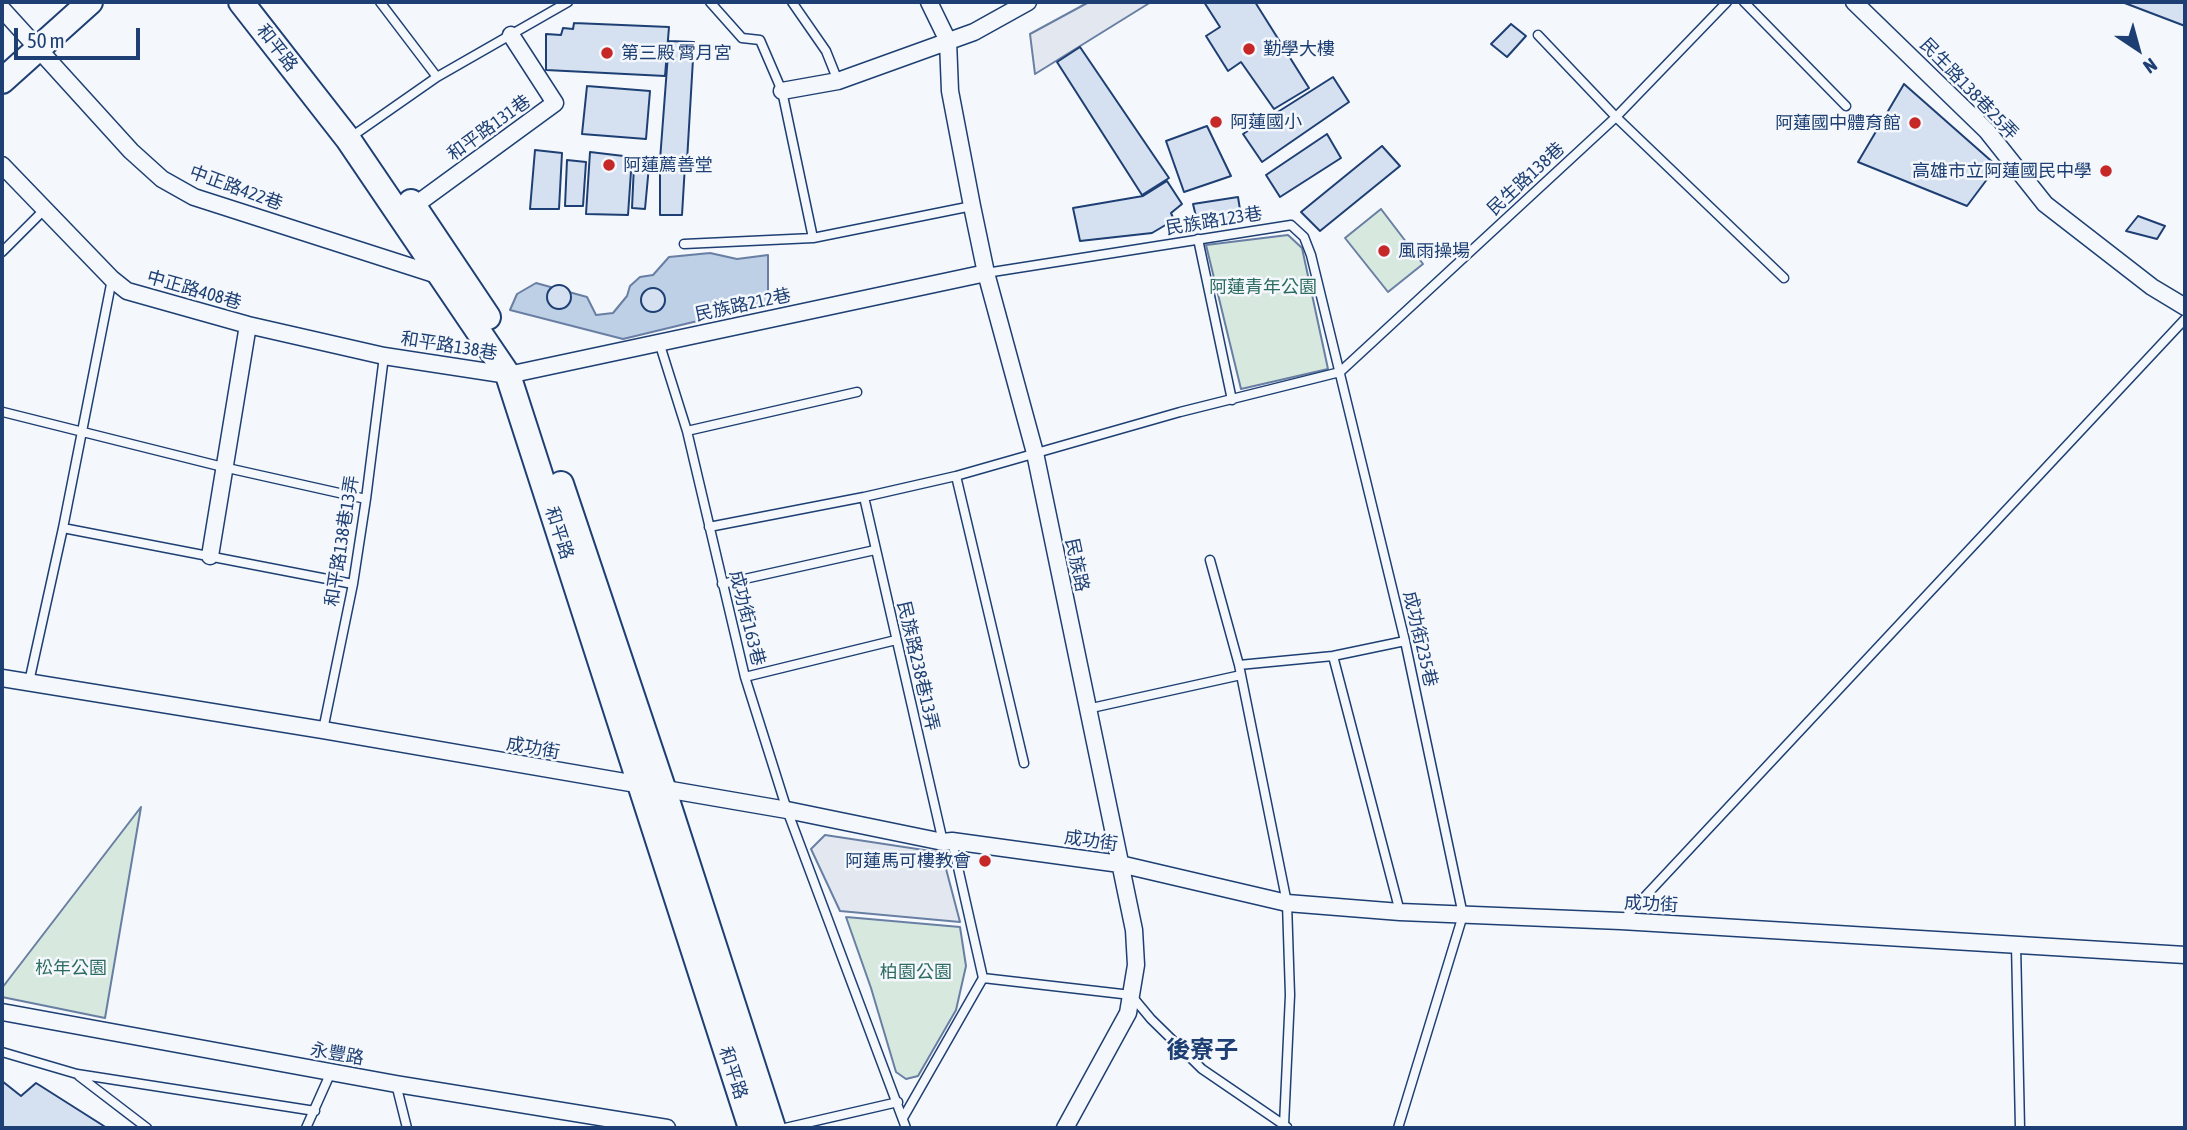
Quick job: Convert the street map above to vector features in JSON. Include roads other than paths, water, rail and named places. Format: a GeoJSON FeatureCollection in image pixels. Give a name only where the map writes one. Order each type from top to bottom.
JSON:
{"type":"FeatureCollection","features":[{"type":"Feature","properties":{"kind":"main road"},"geometry":{"type":"LineString","coordinates":[[2,81],[67,2]]}},
{"type":"Feature","properties":{"kind":"main road"},"geometry":{"type":"LineString","coordinates":[[2,61],[90,2]]}},
{"type":"Feature","properties":{"kind":"main road","name":"和平路"},"geometry":{"type":"LineString","coordinates":[[241,2],[414,206],[516,374],[653,788],[774,1128]]}},
{"type":"Feature","properties":{"kind":"main road","name":"和平路"},"geometry":{"type":"LineString","coordinates":[[262,2],[355,134],[440,276],[516,374]]}},
{"type":"Feature","properties":{"kind":"main road","name":"和平路"},"geometry":{"type":"LineString","coordinates":[[653,788],[751,1128]]}},
{"type":"Feature","properties":{"kind":"street","name":"民族路"},"geometry":{"type":"LineString","coordinates":[[929,2],[948,41],[950,92],[972,206],[986,272],[1035,453],[1134,930],[1136,965],[1122,1028],[1065,1128]]}},
{"type":"Feature","properties":{"kind":"street"},"geometry":{"type":"LineString","coordinates":[[782,91],[838,81],[974,32],[1028,2]]}},
{"type":"Feature","properties":{"kind":"street","name":"民生路138巷25弄"},"geometry":{"type":"LineString","coordinates":[[1854,2],[1987,131],[2045,204],[2152,287],[2185,307]]}},
{"type":"Feature","properties":{"kind":"street","name":"中正路422巷"},"geometry":{"type":"LineString","coordinates":[[2,9],[131,152],[162,179],[194,197],[440,276]]}},
{"type":"Feature","properties":{"kind":"street","name":"和平路131巷"},"geometry":{"type":"LineString","coordinates":[[414,206],[555,103],[511,35]]}},
{"type":"Feature","properties":{"kind":"street","name":"中正路408巷"},"geometry":{"type":"LineString","coordinates":[[2,165],[112,279],[127,290],[248,325],[384,356]]}},
{"type":"Feature","properties":{"kind":"street","name":"民族路212巷"},"geometry":{"type":"LineString","coordinates":[[516,374],[986,272]]}},
{"type":"Feature","properties":{"kind":"street"},"geometry":{"type":"LineString","coordinates":[[210,556],[248,325]]}},
{"type":"Feature","properties":{"kind":"street","name":"和平路138巷"},"geometry":{"type":"LineString","coordinates":[[384,356],[516,374]]}},
{"type":"Feature","properties":{"kind":"street","name":"成功街"},"geometry":{"type":"LineString","coordinates":[[2,678],[787,810],[948,842],[1120,864],[1287,903],[1400,912],[1621,922],[2185,955]]}},
{"type":"Feature","properties":{"kind":"street","name":"永豐路"},"geometry":{"type":"LineString","coordinates":[[2,1012],[396,1084],[667,1128]]}},
{"type":"Feature","properties":{"kind":"lane"},"geometry":{"type":"LineString","coordinates":[[380,2],[437,77]]}},
{"type":"Feature","properties":{"kind":"lane"},"geometry":{"type":"LineString","coordinates":[[355,134],[437,77],[568,2]]}},
{"type":"Feature","properties":{"kind":"lane"},"geometry":{"type":"LineString","coordinates":[[710,2],[741,38],[760,40],[782,91],[813,238]]}},
{"type":"Feature","properties":{"kind":"lane"},"geometry":{"type":"LineString","coordinates":[[792,2],[826,51],[838,81]]}},
{"type":"Feature","properties":{"kind":"lane","name":"民生路138巷"},"geometry":{"type":"LineString","coordinates":[[1340,372],[1616,117],[1727,2]]}},
{"type":"Feature","properties":{"kind":"lane"},"geometry":{"type":"LineString","coordinates":[[1744,2],[1846,106]]}},
{"type":"Feature","properties":{"kind":"lane"},"geometry":{"type":"LineString","coordinates":[[1538,35],[1616,117],[1784,278]]}},
{"type":"Feature","properties":{"kind":"lane"},"geometry":{"type":"LineString","coordinates":[[684,244],[813,238],[972,206]]}},
{"type":"Feature","properties":{"kind":"lane"},"geometry":{"type":"LineString","coordinates":[[2,252],[44,210]]}},
{"type":"Feature","properties":{"kind":"lane","name":"民族路123巷"},"geometry":{"type":"LineString","coordinates":[[986,272],[1290,225],[1304,237],[1311,255],[1340,372]]}},
{"type":"Feature","properties":{"kind":"lane"},"geometry":{"type":"LineString","coordinates":[[1198,239],[1232,400]]}},
{"type":"Feature","properties":{"kind":"lane"},"geometry":{"type":"LineString","coordinates":[[29,682],[63,528],[112,279]]}},
{"type":"Feature","properties":{"kind":"lane"},"geometry":{"type":"LineString","coordinates":[[1621,922],[2185,319]]}},
{"type":"Feature","properties":{"kind":"lane","name":"成功街163巷"},"geometry":{"type":"LineString","coordinates":[[659,342],[687,431],[745,677],[787,810],[906,1128]]}},
{"type":"Feature","properties":{"kind":"lane","name":"和平路138巷13弄"},"geometry":{"type":"LineString","coordinates":[[323,730],[353,584],[384,356]]}},
{"type":"Feature","properties":{"kind":"lane"},"geometry":{"type":"LineString","coordinates":[[709,527],[956,476],[1180,412],[1340,372]]}},
{"type":"Feature","properties":{"kind":"lane","name":"成功街235巷"},"geometry":{"type":"LineString","coordinates":[[1340,372],[1405,641],[1463,915]]}},
{"type":"Feature","properties":{"kind":"lane"},"geometry":{"type":"LineString","coordinates":[[687,431],[857,392]]}},
{"type":"Feature","properties":{"kind":"lane"},"geometry":{"type":"LineString","coordinates":[[4,412],[223,467],[366,499]]}},
{"type":"Feature","properties":{"kind":"lane"},"geometry":{"type":"LineString","coordinates":[[956,476],[1024,763]]}},
{"type":"Feature","properties":{"kind":"lane","name":"民族路238巷13弄"},"geometry":{"type":"LineString","coordinates":[[864,497],[896,640],[983,978]]}},
{"type":"Feature","properties":{"kind":"lane"},"geometry":{"type":"LineString","coordinates":[[63,528],[353,584]]}},
{"type":"Feature","properties":{"kind":"lane"},"geometry":{"type":"LineString","coordinates":[[722,584],[875,550]]}},
{"type":"Feature","properties":{"kind":"lane"},"geometry":{"type":"LineString","coordinates":[[1210,560],[1239,665],[1287,903],[1290,995],[1286,1127]]}},
{"type":"Feature","properties":{"kind":"lane"},"geometry":{"type":"LineString","coordinates":[[745,677],[896,640]]}},
{"type":"Feature","properties":{"kind":"lane"},"geometry":{"type":"LineString","coordinates":[[1239,665],[1333,656],[1405,641]]}},
{"type":"Feature","properties":{"kind":"lane"},"geometry":{"type":"LineString","coordinates":[[1333,656],[1400,912]]}},
{"type":"Feature","properties":{"kind":"lane"},"geometry":{"type":"LineString","coordinates":[[1087,709],[1241,676]]}},
{"type":"Feature","properties":{"kind":"lane"},"geometry":{"type":"LineString","coordinates":[[1398,1128],[1463,915]]}},
{"type":"Feature","properties":{"kind":"lane"},"geometry":{"type":"LineString","coordinates":[[2016,944],[2020,1128]]}},
{"type":"Feature","properties":{"kind":"lane"},"geometry":{"type":"LineString","coordinates":[[903,1118],[983,978],[1131,995],[1151,1019],[1202,1069],[1286,1127]]}},
{"type":"Feature","properties":{"kind":"lane"},"geometry":{"type":"LineString","coordinates":[[2,1052],[77,1074],[315,1111]]}},
{"type":"Feature","properties":{"kind":"lane"},"geometry":{"type":"LineString","coordinates":[[306,1128],[331,1072]]}},
{"type":"Feature","properties":{"kind":"lane"},"geometry":{"type":"LineString","coordinates":[[77,1074],[147,1128]]}},
{"type":"Feature","properties":{"kind":"lane"},"geometry":{"type":"LineString","coordinates":[[396,1084],[407,1128]]}},
{"type":"Feature","properties":{"kind":"lane"},"geometry":{"type":"LineString","coordinates":[[785,1128],[898,1102]]}},
{"type":"Feature","properties":{"kind":"water"},"geometry":{"type":"Polygon","coordinates":[[[710,253],[737,259],[768,255],[768,304],[623,339],[510,310],[517,294],[536,283],[587,297],[596,315],[613,313],[627,296],[630,286],[640,277],[653,275],[669,257],[710,253]]]}},
{"type":"Feature","properties":{"kind":"place","name":"勤學大樓"},"geometry":{"type":"Point","coordinates":[1249,49]}},
{"type":"Feature","properties":{"kind":"place","name":"第三殿 霄月宮"},"geometry":{"type":"Point","coordinates":[607,53]}},
{"type":"Feature","properties":{"kind":"place","name":"阿蓮國小"},"geometry":{"type":"Point","coordinates":[1216,122]}},
{"type":"Feature","properties":{"kind":"place","name":"阿蓮國中體育館"},"geometry":{"type":"Point","coordinates":[1915,123]}},
{"type":"Feature","properties":{"kind":"place","name":"阿蓮薦善堂"},"geometry":{"type":"Point","coordinates":[609,165]}},
{"type":"Feature","properties":{"kind":"place","name":"高雄市立阿蓮國民中學"},"geometry":{"type":"Point","coordinates":[2106,171]}},
{"type":"Feature","properties":{"kind":"place","name":"風雨操場"},"geometry":{"type":"Point","coordinates":[1384,251]}},
{"type":"Feature","properties":{"kind":"place","name":"阿蓮馬可樓教會"},"geometry":{"type":"Point","coordinates":[985,861]}},
{"type":"Feature","properties":{"kind":"district","name":"後寮子"},"geometry":{"type":"Point","coordinates":[1202,1050]}},
{"type":"Feature","properties":{"kind":"park label","name":"阿蓮青年公園"},"geometry":{"type":"Point","coordinates":[1263,287]}},
{"type":"Feature","properties":{"kind":"park label","name":"松年公園"},"geometry":{"type":"Point","coordinates":[71,968]}},
{"type":"Feature","properties":{"kind":"park label","name":"柏園公園"},"geometry":{"type":"Point","coordinates":[916,972]}}]}
